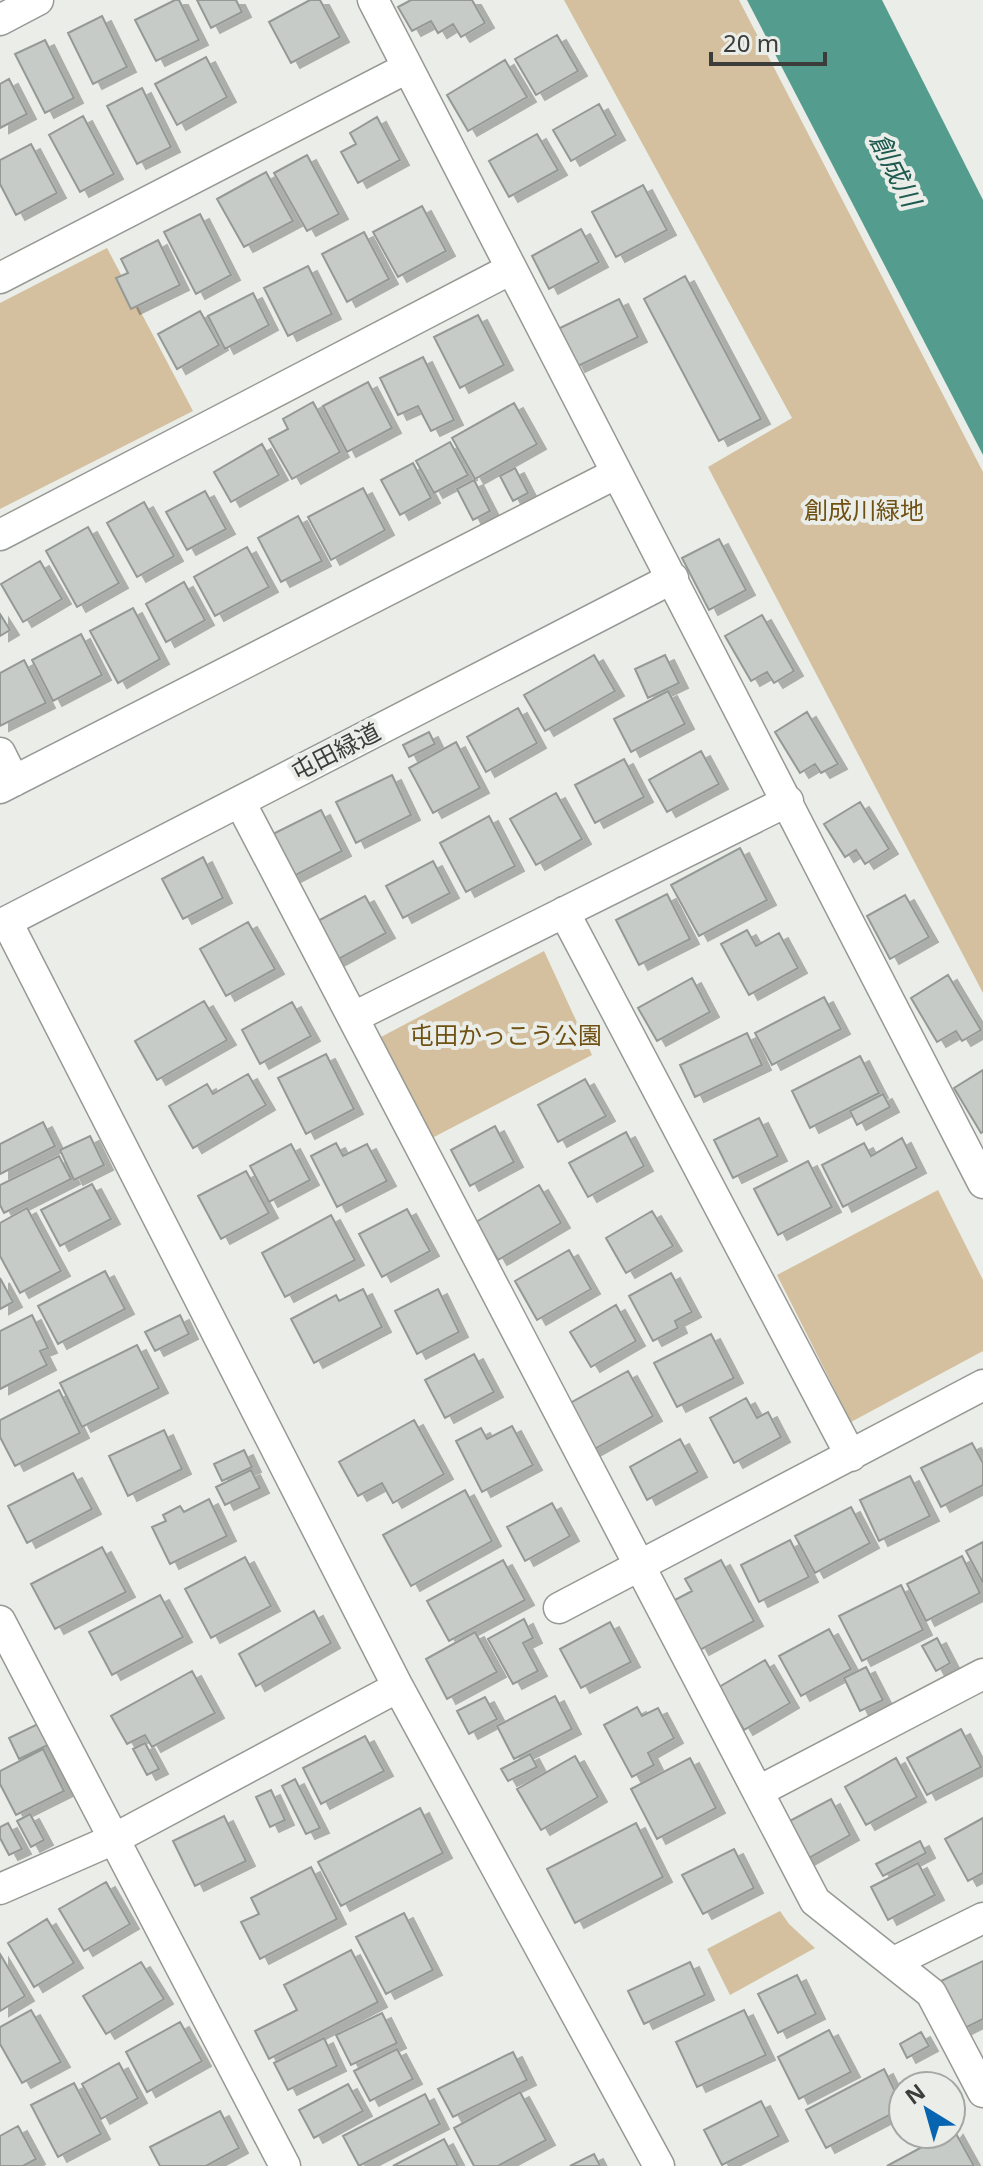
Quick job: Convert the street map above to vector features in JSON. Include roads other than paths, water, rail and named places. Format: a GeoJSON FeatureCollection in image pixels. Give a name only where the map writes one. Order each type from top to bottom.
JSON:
{"type":"FeatureCollection","features":[{"type":"Feature","properties":{"kind":"street"},"geometry":{"type":"LineString","coordinates":[[0,20],[38,0]]}},
{"type":"Feature","properties":{"kind":"street"},"geometry":{"type":"LineString","coordinates":[[373,0],[983,1183]]}},
{"type":"Feature","properties":{"kind":"street"},"geometry":{"type":"LineString","coordinates":[[0,278],[407,68]]}},
{"type":"Feature","properties":{"kind":"street"},"geometry":{"type":"LineString","coordinates":[[0,535],[511,269]]}},
{"type":"Feature","properties":{"kind":"street"},"geometry":{"type":"LineString","coordinates":[[0,753],[7,785],[617,473]]}},
{"type":"Feature","properties":{"kind":"street","name":"屯田緑道"},"geometry":{"type":"LineString","coordinates":[[3,924],[673,578]]}},
{"type":"Feature","properties":{"kind":"street"},"geometry":{"type":"LineString","coordinates":[[354,1017],[788,801]]}},
{"type":"Feature","properties":{"kind":"street"},"geometry":{"type":"LineString","coordinates":[[240,802],[815,1901],[931,1993],[983,2092]]}},
{"type":"Feature","properties":{"kind":"street"},"geometry":{"type":"LineString","coordinates":[[564,912],[851,1456]]}},
{"type":"Feature","properties":{"kind":"street"},"geometry":{"type":"LineString","coordinates":[[3,924],[398,1687],[659,2166]]}},
{"type":"Feature","properties":{"kind":"street"},"geometry":{"type":"LineString","coordinates":[[559,1608],[983,1385]]}},
{"type":"Feature","properties":{"kind":"street"},"geometry":{"type":"LineString","coordinates":[[0,1621],[285,2166]]}},
{"type":"Feature","properties":{"kind":"street"},"geometry":{"type":"LineString","coordinates":[[759,1791],[983,1674]]}},
{"type":"Feature","properties":{"kind":"street"},"geometry":{"type":"LineString","coordinates":[[0,1889],[112,1840],[398,1687]]}},
{"type":"Feature","properties":{"kind":"street"},"geometry":{"type":"LineString","coordinates":[[894,1962],[983,1918]]}},
{"type":"Feature","properties":{"kind":"water","name":"創成川"},"geometry":{"type":"Polygon","coordinates":[[[747,0],[882,0],[983,200],[983,455],[747,0]]]}},
{"type":"Feature","properties":{"kind":"park label","name":"創成川緑地"},"geometry":{"type":"Point","coordinates":[864,511]}},
{"type":"Feature","properties":{"kind":"park label","name":"屯田かっこう公園"},"geometry":{"type":"Point","coordinates":[506,1036]}}]}
